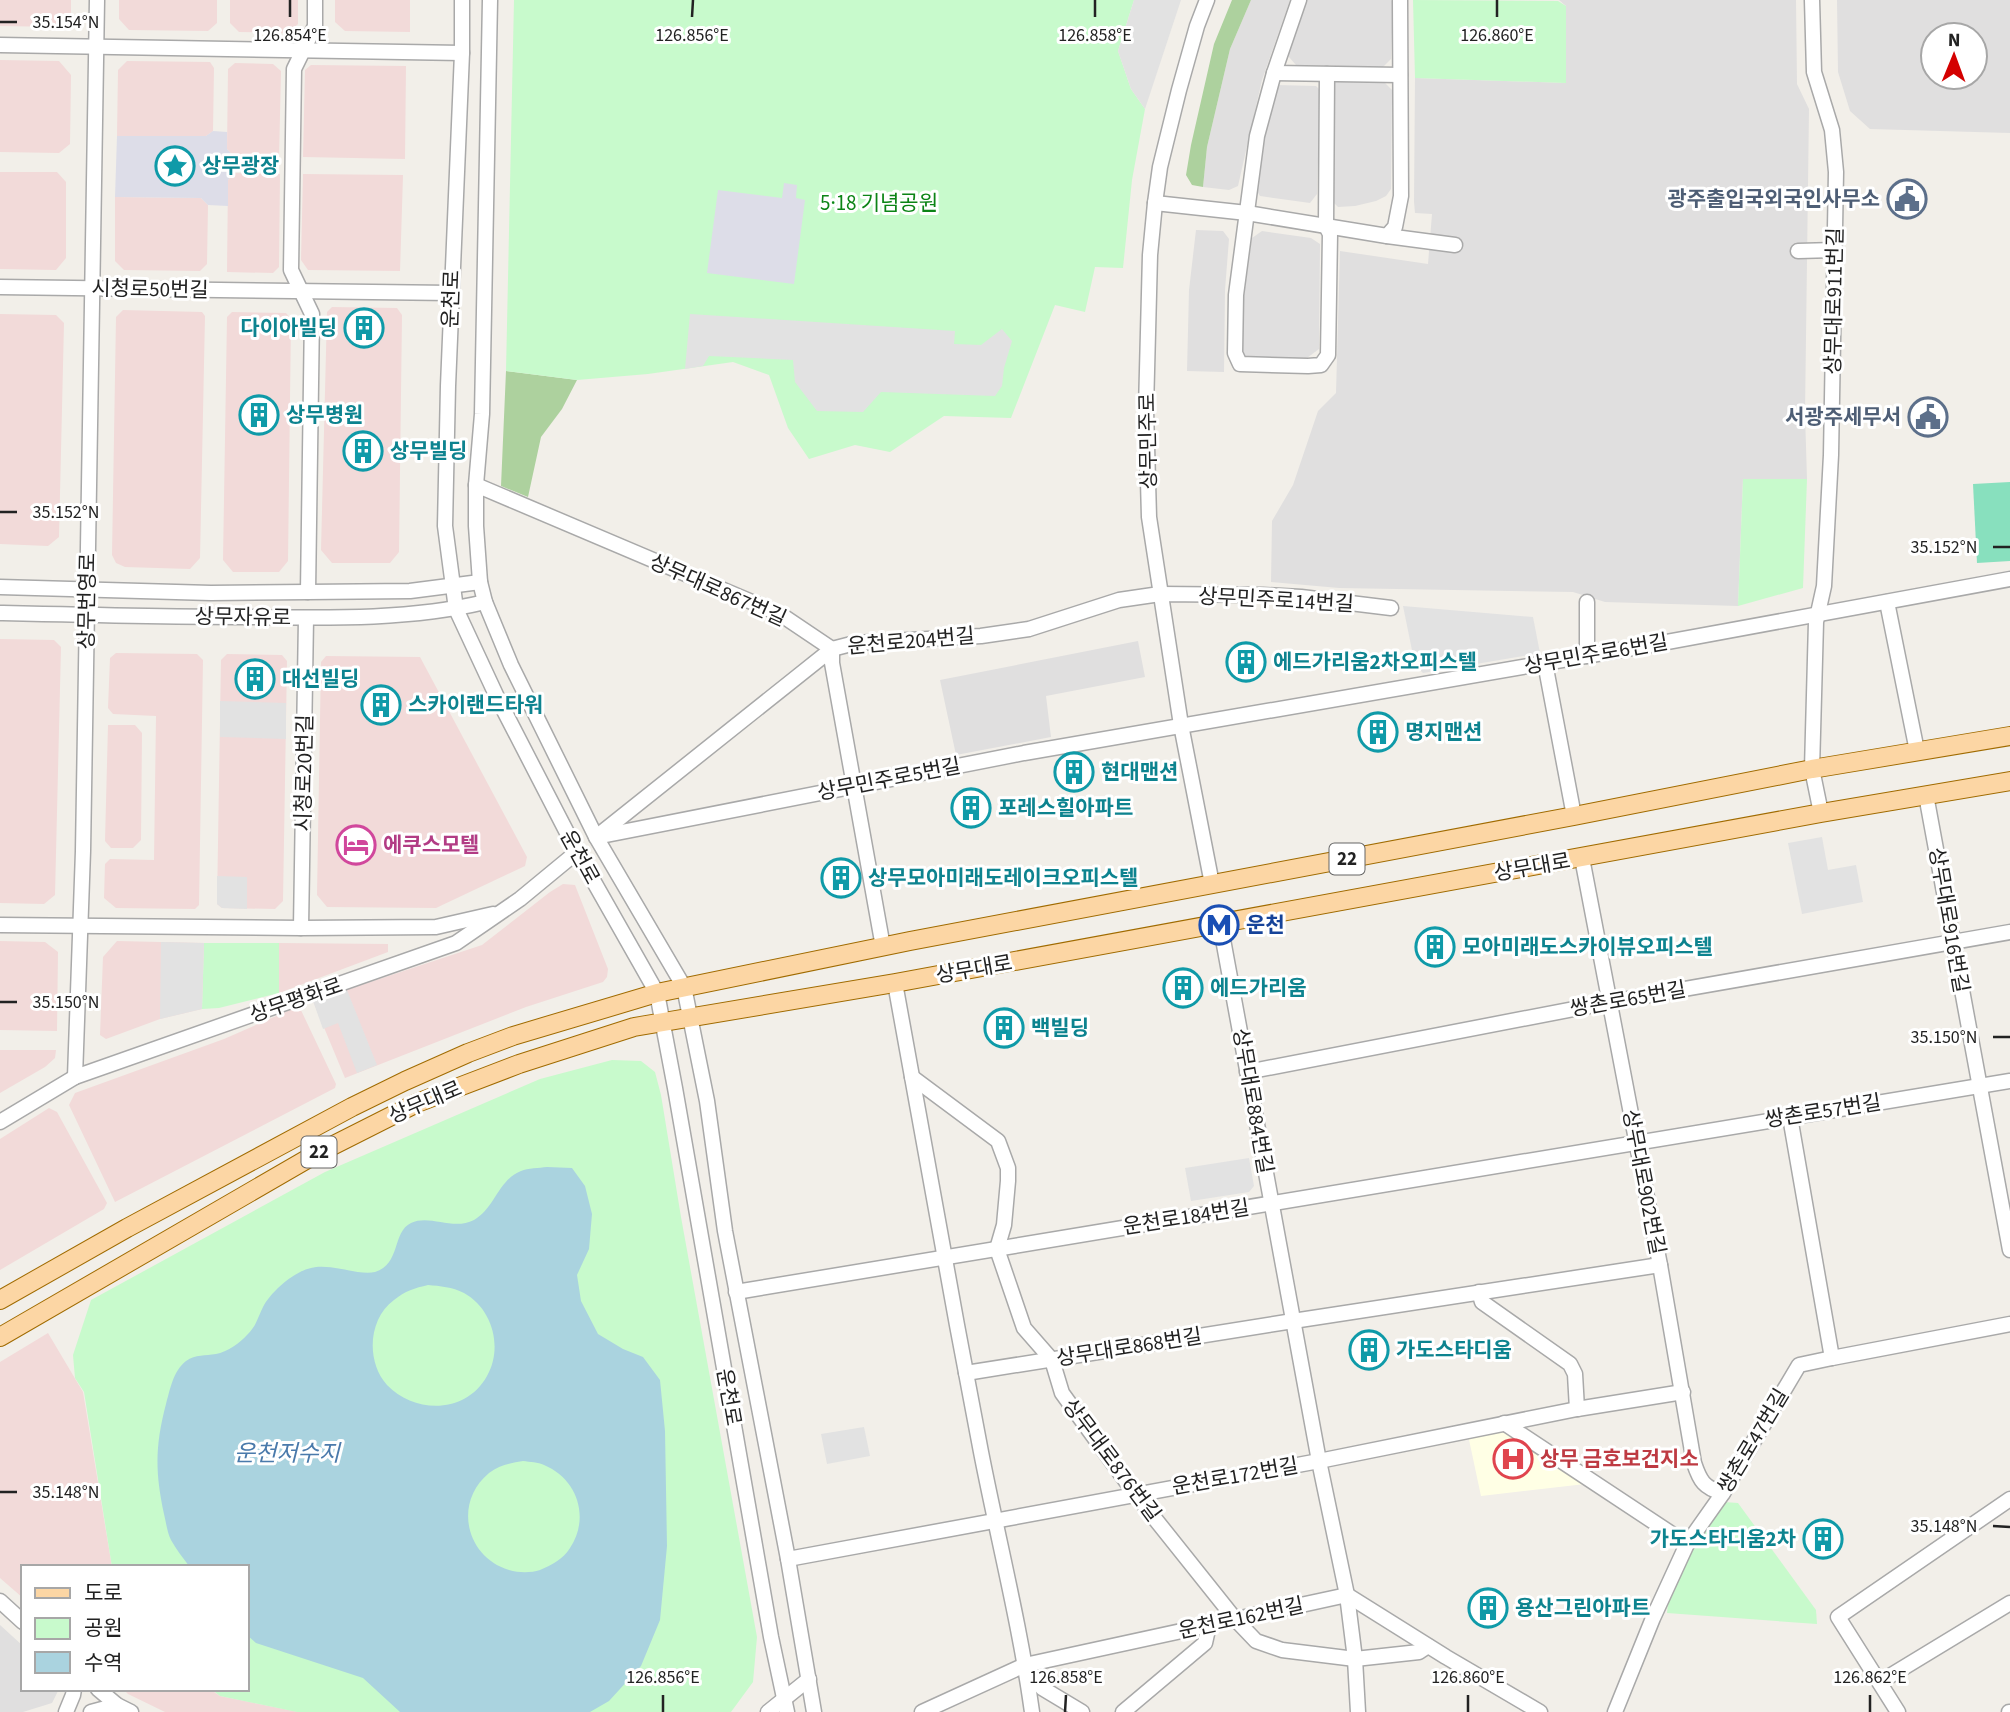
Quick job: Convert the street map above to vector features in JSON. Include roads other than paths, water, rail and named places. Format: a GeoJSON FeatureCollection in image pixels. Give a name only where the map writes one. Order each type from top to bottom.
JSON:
{"type":"FeatureCollection","features":[{"type":"Feature","properties":{"kind":"main road","name":"상무대로"},"geometry":{"type":"LineString","coordinates":[[0,1300],[127,1228],[405,1081],[468,1052],[513,1036],[657,993],[883,947],[1812,769],[2010,736]]}},
{"type":"Feature","properties":{"kind":"main road","name":"상무대로"},"geometry":{"type":"LineString","coordinates":[[0,1337],[316,1154],[417,1103],[519,1064],[634,1027],[739,1011],[1821,813],[2010,781]]}},
{"type":"Feature","properties":{"kind":"street","name":"상무번영로"},"geometry":{"type":"LineString","coordinates":[[75,1077],[81,926],[97,0]]}},
{"type":"Feature","properties":{"kind":"street"},"geometry":{"type":"LineString","coordinates":[[300,290],[291,270],[295,69],[315,26],[315,0]]}},
{"type":"Feature","properties":{"kind":"street","name":"운천로"},"geometry":{"type":"LineString","coordinates":[[462,0],[445,526],[456,609],[497,697],[577,852],[657,993],[771,1637],[786,1705]]}},
{"type":"Feature","properties":{"kind":"street","name":"운천로"},"geometry":{"type":"LineString","coordinates":[[490,0],[482,415],[476,485],[480,582],[485,602],[511,665],[597,837],[684,988],[706,1101],[725,1231],[788,1559],[814,1712]]}},
{"type":"Feature","properties":{"kind":"street","name":"상무민주로"},"geometry":{"type":"LineString","coordinates":[[1206,0],[1179,90],[1160,167],[1155,203],[1150,255],[1147,441],[1149,517],[1160,594],[1181,725],[1212,884]]}},
{"type":"Feature","properties":{"kind":"street"},"geometry":{"type":"LineString","coordinates":[[1299,0],[1274,73],[1257,136],[1236,295],[1235,353],[1240,364],[1321,365],[1328,355],[1330,234],[1325,226],[1326,74]]}},
{"type":"Feature","properties":{"kind":"street"},"geometry":{"type":"LineString","coordinates":[[1387,236],[1395,227],[1401,196],[1400,0]]}},
{"type":"Feature","properties":{"kind":"street","name":"상무대로911번길"},"geometry":{"type":"LineString","coordinates":[[1812,0],[1814,72],[1832,130],[1835,152],[1831,455],[1824,586],[1816,622],[1812,769],[1821,813]]}},
{"type":"Feature","properties":{"kind":"street"},"geometry":{"type":"LineString","coordinates":[[0,45],[462,53]]}},
{"type":"Feature","properties":{"kind":"street"},"geometry":{"type":"LineString","coordinates":[[1274,73],[1400,75]]}},
{"type":"Feature","properties":{"kind":"street"},"geometry":{"type":"LineString","coordinates":[[1155,203],[1247,213],[1455,245]]}},
{"type":"Feature","properties":{"kind":"street"},"geometry":{"type":"LineString","coordinates":[[1798,251],[1834,250]]}},
{"type":"Feature","properties":{"kind":"street","name":"시청로50번길"},"geometry":{"type":"LineString","coordinates":[[0,287],[451,293]]}},
{"type":"Feature","properties":{"kind":"street","name":"상무자유로"},"geometry":{"type":"LineString","coordinates":[[300,290],[312,314],[308,592]]}},
{"type":"Feature","properties":{"kind":"street","name":"상무대로867번길"},"geometry":{"type":"LineString","coordinates":[[476,485],[780,614],[832,649]]}},
{"type":"Feature","properties":{"kind":"street","name":"상무민주로6번길"},"geometry":{"type":"LineString","coordinates":[[1181,725],[1587,656],[2010,579]]}},
{"type":"Feature","properties":{"kind":"street","name":"상무자유로"},"geometry":{"type":"LineString","coordinates":[[0,587],[211,593],[410,591],[480,582]]}},
{"type":"Feature","properties":{"kind":"street","name":"상무민주로14번길"},"geometry":{"type":"LineString","coordinates":[[1160,594],[1301,597],[1391,608]]}},
{"type":"Feature","properties":{"kind":"street","name":"운천로204번길"},"geometry":{"type":"LineString","coordinates":[[597,837],[832,649],[855,643],[981,636],[1029,629],[1119,600],[1160,594]]}},
{"type":"Feature","properties":{"kind":"street"},"geometry":{"type":"LineString","coordinates":[[1587,601],[1587,656]]}},
{"type":"Feature","properties":{"kind":"street","name":"상무자유로"},"geometry":{"type":"LineString","coordinates":[[0,613],[306,618],[410,614],[456,609],[485,602]]}},
{"type":"Feature","properties":{"kind":"street"},"geometry":{"type":"LineString","coordinates":[[1887,602],[1917,751]]}},
{"type":"Feature","properties":{"kind":"street","name":"시청로20번길"},"geometry":{"type":"LineString","coordinates":[[301,928],[306,618]]}},
{"type":"Feature","properties":{"kind":"street"},"geometry":{"type":"LineString","coordinates":[[832,649],[832,663],[883,947]]}},
{"type":"Feature","properties":{"kind":"street"},"geometry":{"type":"LineString","coordinates":[[1545,663],[1574,816]]}},
{"type":"Feature","properties":{"kind":"street","name":"상무민주로5번길"},"geometry":{"type":"LineString","coordinates":[[597,837],[1181,725]]}},
{"type":"Feature","properties":{"kind":"street","name":"상무대로916번길"},"geometry":{"type":"LineString","coordinates":[[1926,795],[1979,1086],[2007,1214],[2010,1250]]}},
{"type":"Feature","properties":{"kind":"street","name":"상무평화로"},"geometry":{"type":"LineString","coordinates":[[0,1122],[75,1077],[456,943],[541,883],[577,852]]}},
{"type":"Feature","properties":{"kind":"street","name":"상무대로902번길"},"geometry":{"type":"LineString","coordinates":[[1582,858],[1660,1265],[1694,1463],[1708,1489],[1723,1493]]}},
{"type":"Feature","properties":{"kind":"street"},"geometry":{"type":"LineString","coordinates":[[0,925],[436,927],[501,912]]}},
{"type":"Feature","properties":{"kind":"street","name":"상무대로884번길"},"geometry":{"type":"LineString","coordinates":[[1220,923],[1319,1461],[1347,1595],[1358,1712]]}},
{"type":"Feature","properties":{"kind":"street","name":"쌍촌로65번길"},"geometry":{"type":"LineString","coordinates":[[1247,1072],[1610,1002],[2010,932]]}},
{"type":"Feature","properties":{"kind":"street"},"geometry":{"type":"LineString","coordinates":[[895,983],[966,1373],[1025,1665],[1032,1712]]}},
{"type":"Feature","properties":{"kind":"street"},"geometry":{"type":"LineString","coordinates":[[912,1077],[998,1141],[1008,1168],[1004,1225],[997,1249]]}},
{"type":"Feature","properties":{"kind":"street","name":"쌍촌로57번길"},"geometry":{"type":"LineString","coordinates":[[1636,1142],[2010,1081]]}},
{"type":"Feature","properties":{"kind":"street"},"geometry":{"type":"LineString","coordinates":[[1790,1117],[1832,1358]]}},
{"type":"Feature","properties":{"kind":"street","name":"운천로184번길"},"geometry":{"type":"LineString","coordinates":[[736,1292],[1636,1142]]}},
{"type":"Feature","properties":{"kind":"street","name":"상무대로876번길"},"geometry":{"type":"LineString","coordinates":[[997,1249],[1024,1328],[1052,1360],[1062,1393],[1136,1494],[1235,1619],[1256,1641],[1282,1650],[1355,1658],[1419,1652],[1428,1646]]}},
{"type":"Feature","properties":{"kind":"street"},"geometry":{"type":"LineString","coordinates":[[1293,1321],[1660,1265]]}},
{"type":"Feature","properties":{"kind":"street"},"geometry":{"type":"LineString","coordinates":[[1479,1292],[1482,1302],[1570,1364],[1575,1374],[1577,1409]]}},
{"type":"Feature","properties":{"kind":"street","name":"상무대로868번길"},"geometry":{"type":"LineString","coordinates":[[966,1373],[1293,1321]]}},
{"type":"Feature","properties":{"kind":"street","name":"쌍촌로47번길"},"geometry":{"type":"LineString","coordinates":[[1615,1712],[1653,1618],[1687,1544],[1723,1493],[1800,1365],[2010,1324]]}},
{"type":"Feature","properties":{"kind":"street","name":"운천로172번길"},"geometry":{"type":"LineString","coordinates":[[788,1559],[1319,1461],[1577,1409],[1682,1392]]}},
{"type":"Feature","properties":{"kind":"street"},"geometry":{"type":"LineString","coordinates":[[1504,1423],[1687,1544]]}},
{"type":"Feature","properties":{"kind":"street"},"geometry":{"type":"LineString","coordinates":[[1898,1712],[1838,1617],[2010,1499]]}},
{"type":"Feature","properties":{"kind":"street"},"geometry":{"type":"LineString","coordinates":[[1347,1595],[1540,1712]]}},
{"type":"Feature","properties":{"kind":"street","name":"운천로162번길"},"geometry":{"type":"LineString","coordinates":[[922,1712],[1025,1665],[1347,1595]]}},
{"type":"Feature","properties":{"kind":"street"},"geometry":{"type":"LineString","coordinates":[[0,1601],[21,1620]]}},
{"type":"Feature","properties":{"kind":"street"},"geometry":{"type":"LineString","coordinates":[[1880,1682],[2010,1603]]}},
{"type":"Feature","properties":{"kind":"street"},"geometry":{"type":"LineString","coordinates":[[1123,1712],[1205,1643],[1209,1625]]}},
{"type":"Feature","properties":{"kind":"street"},"geometry":{"type":"LineString","coordinates":[[1025,1665],[1042,1688],[1082,1712]]}},
{"type":"Feature","properties":{"kind":"street"},"geometry":{"type":"LineString","coordinates":[[768,1712],[786,1705],[809,1679]]}},
{"type":"Feature","properties":{"kind":"street"},"geometry":{"type":"LineString","coordinates":[[66,1712],[74,1691]]}},
{"type":"Feature","properties":{"kind":"street"},"geometry":{"type":"LineString","coordinates":[[100,1691],[117,1706],[131,1712]]}},
{"type":"Feature","properties":{"kind":"street"},"geometry":{"type":"LineString","coordinates":[[91,1712],[117,1706]]}},
{"type":"Feature","properties":{"kind":"water","name":"운천저수지"},"geometry":{"type":"Polygon","coordinates":[[[544,1167],[572,1168],[585,1186],[592,1214],[589,1249],[577,1275],[581,1301],[598,1334],[643,1357],[660,1380],[665,1431],[667,1546],[660,1620],[641,1666],[609,1701],[590,1712],[400,1712],[363,1678],[256,1643],[248,1636],[248,1565],[188,1565],[170,1537],[159,1485],[158,1446],[166,1404],[173,1381],[182,1365],[193,1357],[216,1354],[241,1341],[253,1328],[271,1295],[283,1283],[304,1270],[319,1267],[375,1272],[389,1262],[405,1227],[426,1220],[458,1224],[474,1220],[487,1209],[513,1175],[544,1167]],[[428,1285],[414,1289],[394,1300],[379,1318],[373,1341],[376,1365],[387,1385],[411,1401],[425,1405],[440,1406],[466,1398],[487,1376],[494,1353],[492,1330],[482,1309],[464,1293],[428,1285]],[[523,1461],[501,1466],[489,1473],[478,1485],[468,1513],[474,1542],[483,1554],[494,1563],[517,1572],[533,1572],[553,1564],[570,1548],[579,1524],[580,1512],[572,1490],[556,1471],[537,1463],[523,1461]]]}},
{"type":"Feature","properties":{"kind":"place","name":"상무광장"},"geometry":{"type":"Point","coordinates":[175,166]}},
{"type":"Feature","properties":{"kind":"place","name":"광주출입국외국인사무소"},"geometry":{"type":"Point","coordinates":[1907,199]}},
{"type":"Feature","properties":{"kind":"place","name":"다이아빌딩"},"geometry":{"type":"Point","coordinates":[364,328]}},
{"type":"Feature","properties":{"kind":"place","name":"상무병원"},"geometry":{"type":"Point","coordinates":[259,415]}},
{"type":"Feature","properties":{"kind":"place","name":"서광주세무서"},"geometry":{"type":"Point","coordinates":[1928,417]}},
{"type":"Feature","properties":{"kind":"place","name":"상무빌딩"},"geometry":{"type":"Point","coordinates":[363,451]}},
{"type":"Feature","properties":{"kind":"place","name":"에드가리움2차오피스텔"},"geometry":{"type":"Point","coordinates":[1246,662]}},
{"type":"Feature","properties":{"kind":"place","name":"대선빌딩"},"geometry":{"type":"Point","coordinates":[255,679]}},
{"type":"Feature","properties":{"kind":"place","name":"스카이랜드타워"},"geometry":{"type":"Point","coordinates":[381,705]}},
{"type":"Feature","properties":{"kind":"place","name":"명지맨션"},"geometry":{"type":"Point","coordinates":[1378,732]}},
{"type":"Feature","properties":{"kind":"place","name":"현대맨션"},"geometry":{"type":"Point","coordinates":[1074,772]}},
{"type":"Feature","properties":{"kind":"place","name":"포레스힐아파트"},"geometry":{"type":"Point","coordinates":[971,808]}},
{"type":"Feature","properties":{"kind":"place","name":"에쿠스모텔"},"geometry":{"type":"Point","coordinates":[356,845]}},
{"type":"Feature","properties":{"kind":"place","name":"상무모아미래도레이크오피스텔"},"geometry":{"type":"Point","coordinates":[841,878]}},
{"type":"Feature","properties":{"kind":"place","name":"운천"},"geometry":{"type":"Point","coordinates":[1219,925]}},
{"type":"Feature","properties":{"kind":"place","name":"모아미래도스카이뷰오피스텔"},"geometry":{"type":"Point","coordinates":[1435,947]}},
{"type":"Feature","properties":{"kind":"place","name":"에드가리움"},"geometry":{"type":"Point","coordinates":[1183,988]}},
{"type":"Feature","properties":{"kind":"place","name":"백빌딩"},"geometry":{"type":"Point","coordinates":[1004,1028]}},
{"type":"Feature","properties":{"kind":"place","name":"가도스타디움"},"geometry":{"type":"Point","coordinates":[1369,1350]}},
{"type":"Feature","properties":{"kind":"place","name":"상무 금호보건지소"},"geometry":{"type":"Point","coordinates":[1513,1459]}},
{"type":"Feature","properties":{"kind":"place","name":"가도스타디움2차"},"geometry":{"type":"Point","coordinates":[1823,1539]}},
{"type":"Feature","properties":{"kind":"place","name":"용산그린아파트"},"geometry":{"type":"Point","coordinates":[1488,1608]}},
{"type":"Feature","properties":{"kind":"park label","name":"5·18 기념공원"},"geometry":{"type":"Point","coordinates":[879,203]}}]}
